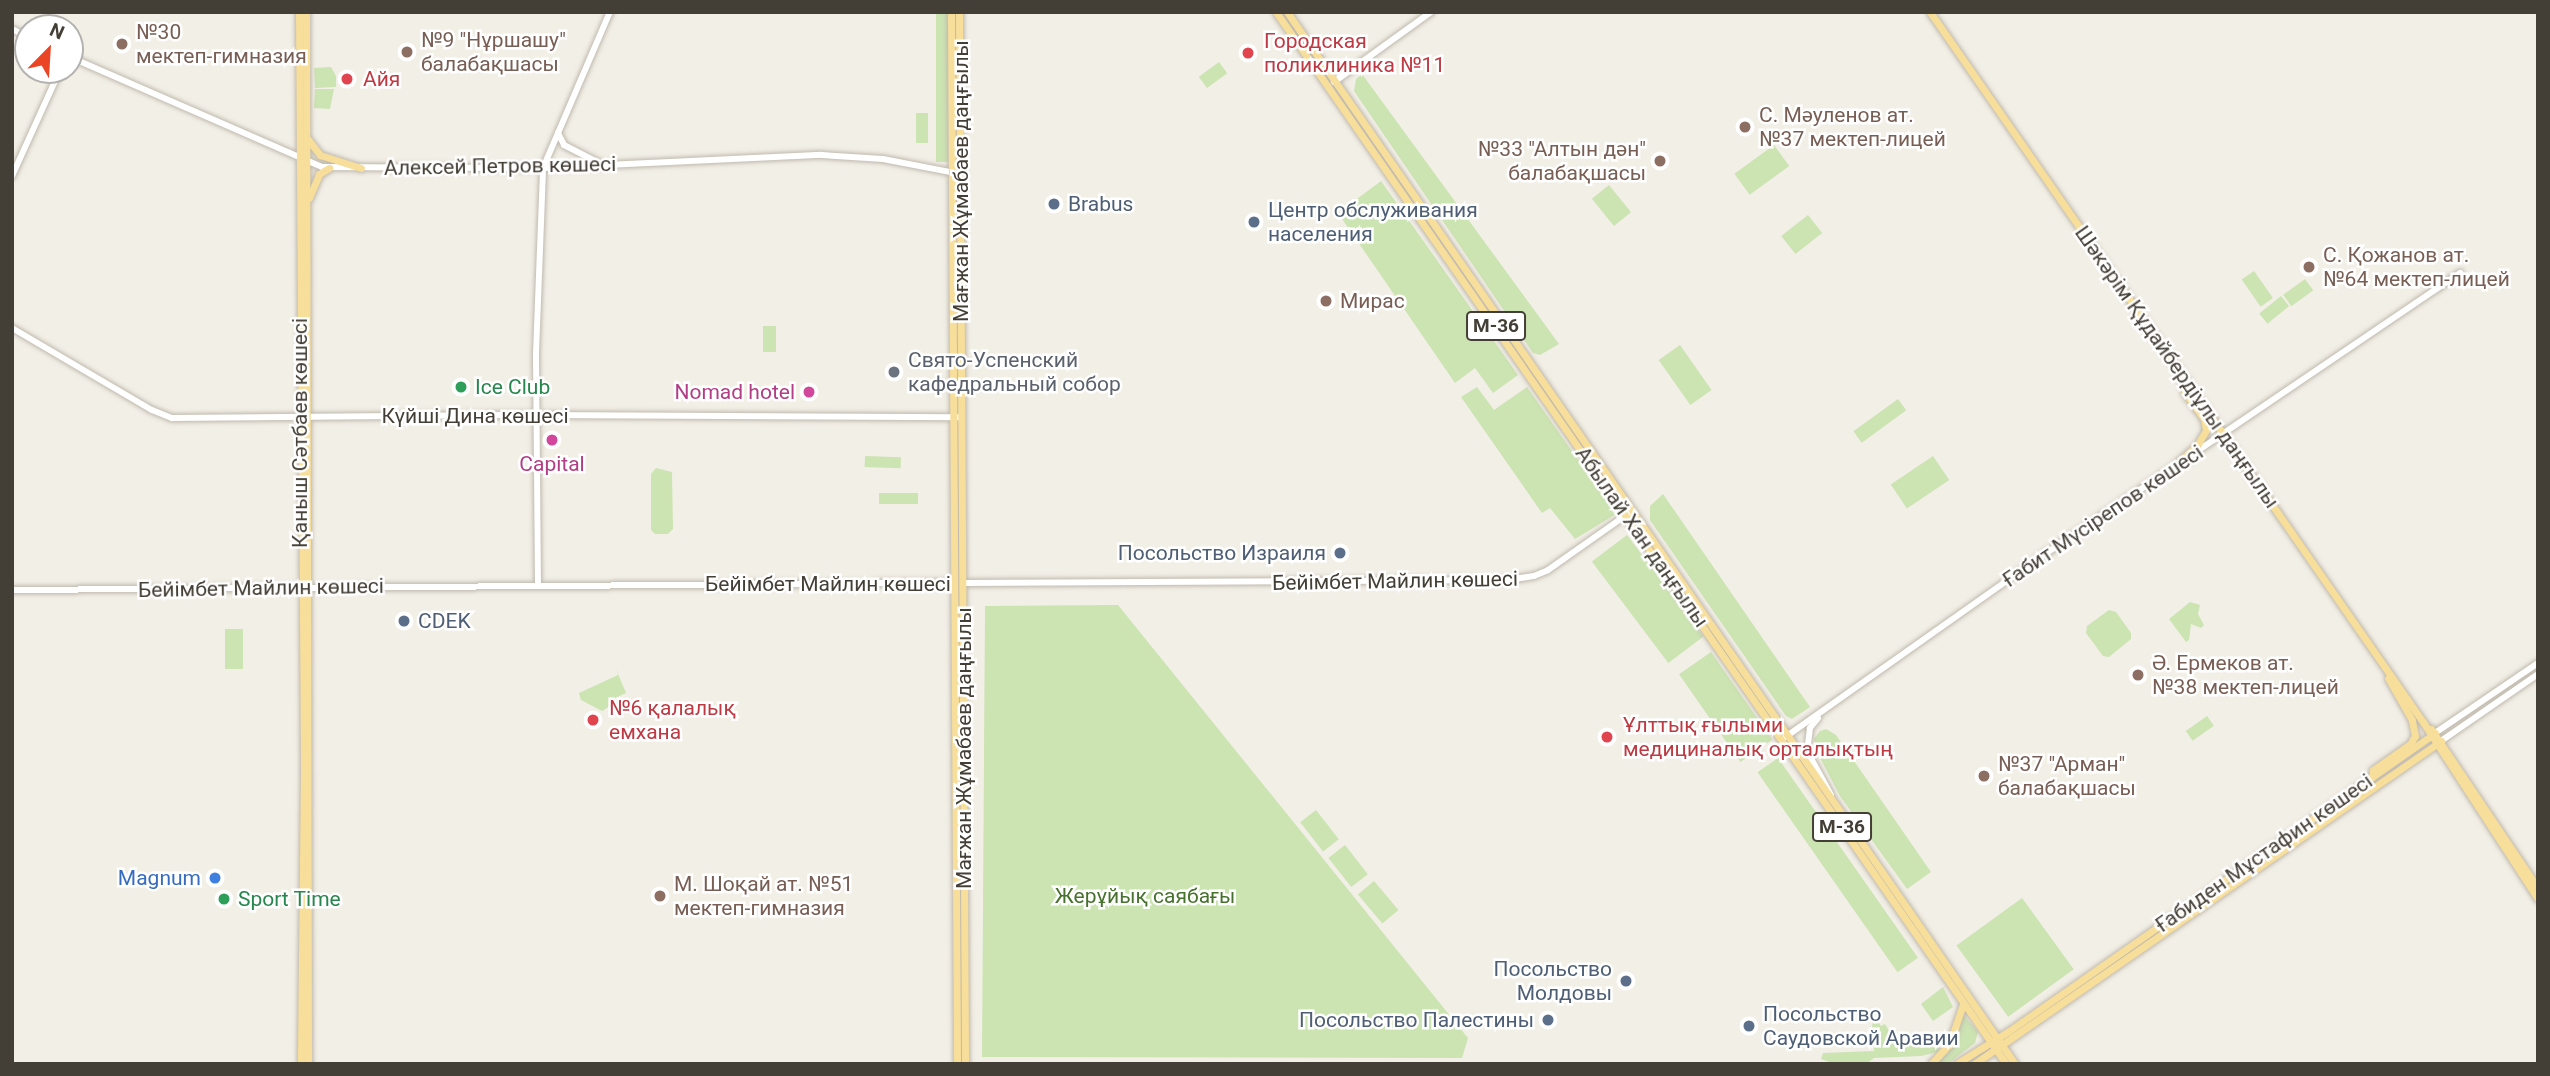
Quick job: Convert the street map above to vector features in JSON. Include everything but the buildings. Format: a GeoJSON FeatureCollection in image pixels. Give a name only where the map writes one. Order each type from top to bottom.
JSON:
{"type":"FeatureCollection","features":[{"type":"Feature","properties":{"kind":"main road","name":"Қаныш Сәтбаев көшесі"},"geometry":{"type":"LineString","coordinates":[[299,12],[308,1064]]}},
{"type":"Feature","properties":{"kind":"main road","name":"Қаныш Сәтбаев көшесі"},"geometry":{"type":"LineString","coordinates":[[304,417],[307,209],[302,160],[305,136],[306,12]]}},
{"type":"Feature","properties":{"kind":"main road","name":"Мағжан Жұмабаев даңғылы"},"geometry":{"type":"LineString","coordinates":[[951,12],[951,173],[965,1064]]}},
{"type":"Feature","properties":{"kind":"main road","name":"Мағжан Жұмабаев даңғылы"},"geometry":{"type":"LineString","coordinates":[[956,417],[960,173],[959,12]]}},
{"type":"Feature","properties":{"kind":"main road","name":"Абылай Хан даңғылы"},"geometry":{"type":"LineString","coordinates":[[1276,12],[1626,516],[1833,800],[1997,1044],[2006,1064]]}},
{"type":"Feature","properties":{"kind":"main road","name":"Абылай Хан даңғылы"},"geometry":{"type":"LineString","coordinates":[[1287,12],[1633,510],[1963,1004],[2015,1064]]}},
{"type":"Feature","properties":{"kind":"main road","name":"Шәкәрім Құдайбердіұлы даңғылы"},"geometry":{"type":"LineString","coordinates":[[1930,12],[2538,888]]}},
{"type":"Feature","properties":{"kind":"main road"},"geometry":{"type":"LineString","coordinates":[[305,136],[320,154],[361,168]]}},
{"type":"Feature","properties":{"kind":"main road"},"geometry":{"type":"LineString","coordinates":[[307,209],[315,180],[328,167]]}},
{"type":"Feature","properties":{"kind":"main road"},"geometry":{"type":"LineString","coordinates":[[2175,466],[2198,444],[2206,430],[2204,419],[2185,393],[2180,371]]}},
{"type":"Feature","properties":{"kind":"main road","name":"Мағжан Жұмабаев даңғылы"},"geometry":{"type":"LineString","coordinates":[[957,1064],[959,583]]}},
{"type":"Feature","properties":{"kind":"main road","name":"Қаныш Сәтбаев көшесі"},"geometry":{"type":"LineString","coordinates":[[301,1064],[305,587]]}},
{"type":"Feature","properties":{"kind":"main road"},"geometry":{"type":"LineString","coordinates":[[2372,777],[2373,770],[2410,744],[2415,736],[2414,726],[2388,678],[2387,670]]}},
{"type":"Feature","properties":{"kind":"main road","name":"Ғабиден Мұстафин көшесі"},"geometry":{"type":"LineString","coordinates":[[1997,1044],[2432,735]]}},
{"type":"Feature","properties":{"kind":"main road","name":"Шәкәрім Құдайбердіұлы даңғылы"},"geometry":{"type":"LineString","coordinates":[[2438,743],[2538,900]]}},
{"type":"Feature","properties":{"kind":"main road","name":"Ғабиден Мұстафин көшесі"},"geometry":{"type":"LineString","coordinates":[[1997,1044],[2438,743]]}},
{"type":"Feature","properties":{"kind":"main road"},"geometry":{"type":"LineString","coordinates":[[1931,1064],[1949,1045],[1963,1004]]}},
{"type":"Feature","properties":{"kind":"main road"},"geometry":{"type":"LineString","coordinates":[[1956,1064],[1997,1044]]}},
{"type":"Feature","properties":{"kind":"main road"},"geometry":{"type":"LineString","coordinates":[[1974,1064],[1997,1044]]}},
{"type":"Feature","properties":{"kind":"street"},"geometry":{"type":"LineString","coordinates":[[538,586],[536,415],[543,167],[610,12]]}},
{"type":"Feature","properties":{"kind":"street"},"geometry":{"type":"LineString","coordinates":[[1331,89],[1335,79],[1431,12]]}},
{"type":"Feature","properties":{"kind":"street","name":"Алексей Петров көшесі"},"geometry":{"type":"LineString","coordinates":[[84,63],[302,160],[328,167],[543,167],[822,155],[883,159],[960,173]]}},
{"type":"Feature","properties":{"kind":"street"},"geometry":{"type":"LineString","coordinates":[[12,176],[54,84]]}},
{"type":"Feature","properties":{"kind":"street"},"geometry":{"type":"LineString","coordinates":[[558,133],[564,145],[603,164]]}},
{"type":"Feature","properties":{"kind":"street","name":"Ғабит Мүсірепов көшесі"},"geometry":{"type":"LineString","coordinates":[[1786,737],[2175,466],[2460,273]]}},
{"type":"Feature","properties":{"kind":"street","name":"Күйші Дина көшесі"},"geometry":{"type":"LineString","coordinates":[[12,328],[152,410],[172,418],[536,415],[956,417]]}},
{"type":"Feature","properties":{"kind":"street","name":"Бейімбет Майлин көшесі"},"geometry":{"type":"LineString","coordinates":[[12,590],[1508,580],[1534,576],[1548,570],[1633,510]]}},
{"type":"Feature","properties":{"kind":"street","name":"Ғабиден Мұстафин көшесі"},"geometry":{"type":"LineString","coordinates":[[2432,735],[2538,663]]}},
{"type":"Feature","properties":{"kind":"street","name":"Ғабиден Мұстафин көшесі"},"geometry":{"type":"LineString","coordinates":[[2438,743],[2538,674]]}},
{"type":"Feature","properties":{"kind":"street"},"geometry":{"type":"LineString","coordinates":[[1824,711],[1810,728],[1807,751],[1833,800]]}},
{"type":"Feature","properties":{"kind":"green space"},"geometry":{"type":"Polygon","coordinates":[[[936,12],[948,12],[948,162],[936,162],[936,12]]]}},
{"type":"Feature","properties":{"kind":"green space"},"geometry":{"type":"Polygon","coordinates":[[[1219,62],[1227,73],[1207,88],[1199,77],[1219,62]]]}},
{"type":"Feature","properties":{"kind":"green space"},"geometry":{"type":"Polygon","coordinates":[[[331,67],[336,76],[336,87],[315,88],[314,68],[331,67]]]}},
{"type":"Feature","properties":{"kind":"green space"},"geometry":{"type":"Polygon","coordinates":[[[1362,74],[1559,344],[1540,355],[1533,353],[1354,91],[1356,79],[1362,74]]]}},
{"type":"Feature","properties":{"kind":"green space"},"geometry":{"type":"Polygon","coordinates":[[[315,89],[334,89],[330,109],[314,108],[315,89]]]}},
{"type":"Feature","properties":{"kind":"green space"},"geometry":{"type":"Polygon","coordinates":[[[916,113],[928,113],[928,143],[916,143],[916,113]]]}},
{"type":"Feature","properties":{"kind":"green space"},"geometry":{"type":"Polygon","coordinates":[[[1774,145],[1789,166],[1750,195],[1734,174],[1774,145]]]}},
{"type":"Feature","properties":{"kind":"green space"},"geometry":{"type":"Polygon","coordinates":[[[1381,181],[1518,375],[1493,393],[1475,368],[1455,383],[1338,213],[1381,181]]]}},
{"type":"Feature","properties":{"kind":"green space"},"geometry":{"type":"Polygon","coordinates":[[[1609,185],[1631,212],[1614,226],[1592,199],[1609,185]]]}},
{"type":"Feature","properties":{"kind":"green space"},"geometry":{"type":"Polygon","coordinates":[[[1808,215],[1822,233],[1795,254],[1781,236],[1808,215]]]}},
{"type":"Feature","properties":{"kind":"green space"},"geometry":{"type":"Polygon","coordinates":[[[2254,271],[2273,298],[2261,307],[2242,280],[2254,271]]]}},
{"type":"Feature","properties":{"kind":"green space"},"geometry":{"type":"Polygon","coordinates":[[[2305,279],[2313,290],[2291,306],[2283,295],[2305,279]]]}},
{"type":"Feature","properties":{"kind":"green space"},"geometry":{"type":"Polygon","coordinates":[[[2281,296],[2289,306],[2267,324],[2259,314],[2281,296]]]}},
{"type":"Feature","properties":{"kind":"green space"},"geometry":{"type":"Polygon","coordinates":[[[763,326],[776,326],[776,352],[763,352],[763,326]]]}},
{"type":"Feature","properties":{"kind":"green space"},"geometry":{"type":"Polygon","coordinates":[[[1680,345],[1712,390],[1690,405],[1659,360],[1680,345]]]}},
{"type":"Feature","properties":{"kind":"green space"},"geometry":{"type":"Polygon","coordinates":[[[1477,387],[1494,410],[1527,387],[1616,514],[1575,539],[1550,508],[1542,513],[1461,397],[1477,387]]]}},
{"type":"Feature","properties":{"kind":"green space"},"geometry":{"type":"Polygon","coordinates":[[[1898,399],[1906,410],[1862,443],[1854,431],[1898,399]]]}},
{"type":"Feature","properties":{"kind":"green space"},"geometry":{"type":"Polygon","coordinates":[[[865,456],[901,457],[901,468],[865,467],[865,456]]]}},
{"type":"Feature","properties":{"kind":"green space"},"geometry":{"type":"Polygon","coordinates":[[[1933,456],[1949,480],[1907,509],[1891,485],[1933,456]]]}},
{"type":"Feature","properties":{"kind":"green space"},"geometry":{"type":"Polygon","coordinates":[[[656,468],[672,472],[673,529],[668,534],[655,534],[651,530],[651,474],[656,468]]]}},
{"type":"Feature","properties":{"kind":"green space"},"geometry":{"type":"Polygon","coordinates":[[[879,493],[918,493],[918,504],[879,504],[879,493]]]}},
{"type":"Feature","properties":{"kind":"green space"},"geometry":{"type":"Polygon","coordinates":[[[1663,494],[1810,707],[1792,719],[1786,716],[1650,520],[1650,506],[1663,494]]]}},
{"type":"Feature","properties":{"kind":"green space"},"geometry":{"type":"Polygon","coordinates":[[[1627,535],[1703,636],[1668,663],[1592,561],[1627,535]]]}},
{"type":"Feature","properties":{"kind":"green space"},"geometry":{"type":"Polygon","coordinates":[[[2190,602],[2200,605],[2198,614],[2204,625],[2201,628],[2191,624],[2189,640],[2186,642],[2169,619],[2190,602]]]}},
{"type":"Feature","properties":{"kind":"green space","name":"Жерұйық саябағы"},"geometry":{"type":"Polygon","coordinates":[[[1118,605],[1468,1038],[1462,1058],[982,1057],[985,606],[1118,605]]]}},
{"type":"Feature","properties":{"kind":"green space"},"geometry":{"type":"Polygon","coordinates":[[[2109,610],[2116,612],[2131,633],[2131,639],[2109,657],[2103,656],[2086,633],[2087,626],[2109,610]]]}},
{"type":"Feature","properties":{"kind":"green space"},"geometry":{"type":"Polygon","coordinates":[[[225,629],[243,629],[243,669],[225,669],[225,629]]]}},
{"type":"Feature","properties":{"kind":"green space"},"geometry":{"type":"Polygon","coordinates":[[[1711,652],[1772,740],[1740,762],[1679,674],[1711,652]]]}},
{"type":"Feature","properties":{"kind":"green space"},"geometry":{"type":"Polygon","coordinates":[[[616,669],[626,693],[613,699],[610,706],[602,711],[581,700],[579,693],[618,675],[616,669]]]}},
{"type":"Feature","properties":{"kind":"green space"},"geometry":{"type":"Polygon","coordinates":[[[2207,716],[2214,726],[2193,741],[2186,731],[2207,716]]]}},
{"type":"Feature","properties":{"kind":"green space"},"geometry":{"type":"Polygon","coordinates":[[[1826,729],[1836,735],[1931,872],[1907,889],[1840,796],[1817,752],[1814,739],[1820,731],[1826,729]]]}},
{"type":"Feature","properties":{"kind":"green space"},"geometry":{"type":"Polygon","coordinates":[[[1778,758],[1918,958],[1897,972],[1758,772],[1778,758]]]}},
{"type":"Feature","properties":{"kind":"green space"},"geometry":{"type":"Polygon","coordinates":[[[1316,810],[1339,839],[1323,851],[1300,822],[1316,810]]]}},
{"type":"Feature","properties":{"kind":"green space"},"geometry":{"type":"Polygon","coordinates":[[[1345,845],[1368,874],[1351,887],[1328,858],[1345,845]]]}},
{"type":"Feature","properties":{"kind":"green space"},"geometry":{"type":"Polygon","coordinates":[[[1374,881],[1398,910],[1382,924],[1358,894],[1374,881]]]}},
{"type":"Feature","properties":{"kind":"green space"},"geometry":{"type":"Polygon","coordinates":[[[2022,898],[2074,969],[2008,1017],[1956,946],[2022,898]]]}},
{"type":"Feature","properties":{"kind":"green space"},"geometry":{"type":"Polygon","coordinates":[[[1943,987],[1953,1007],[1933,1021],[1921,1004],[1943,987]]]}},
{"type":"Feature","properties":{"kind":"green space"},"geometry":{"type":"Polygon","coordinates":[[[1963,1014],[1978,1032],[1975,1043],[1950,1062],[1942,1064],[1938,1061],[1948,1053],[1958,1035],[1963,1014]]]}},
{"type":"Feature","properties":{"kind":"green space"},"geometry":{"type":"Polygon","coordinates":[[[1877,1020],[1881,1026],[1885,1024],[1894,1039],[1908,1039],[1909,1044],[1921,1042],[1920,1037],[1939,1036],[1945,1030],[1944,1040],[1938,1052],[1921,1056],[1874,1058],[1866,1064],[1832,1063],[1821,1059],[1823,1053],[1874,1051],[1872,1021],[1877,1020]]]}},
{"type":"Feature","properties":{"kind":"place","name":"№30 мектеп-гимназия"},"geometry":{"type":"Point","coordinates":[122,44]}},
{"type":"Feature","properties":{"kind":"place","name":"№9 \"Нұршашу\" балабақшасы"},"geometry":{"type":"Point","coordinates":[407,52]}},
{"type":"Feature","properties":{"kind":"place","name":"Городская поликлиника №11"},"geometry":{"type":"Point","coordinates":[1248,53]}},
{"type":"Feature","properties":{"kind":"place","name":"Айя"},"geometry":{"type":"Point","coordinates":[347,79]}},
{"type":"Feature","properties":{"kind":"place","name":"С. Мәуленов ат. №37 мектеп-лицей"},"geometry":{"type":"Point","coordinates":[1745,127]}},
{"type":"Feature","properties":{"kind":"place","name":"№33 \"Алтын дән\" балабақшасы"},"geometry":{"type":"Point","coordinates":[1660,161]}},
{"type":"Feature","properties":{"kind":"place","name":"Brabus"},"geometry":{"type":"Point","coordinates":[1054,204]}},
{"type":"Feature","properties":{"kind":"place","name":"Центр обслуживания населения"},"geometry":{"type":"Point","coordinates":[1254,222]}},
{"type":"Feature","properties":{"kind":"place","name":"С. Қожанов ат. №64 мектеп-лицей"},"geometry":{"type":"Point","coordinates":[2309,267]}},
{"type":"Feature","properties":{"kind":"place","name":"Мирас"},"geometry":{"type":"Point","coordinates":[1326,301]}},
{"type":"Feature","properties":{"kind":"place","name":"Свято-Успенский кафедральный собор"},"geometry":{"type":"Point","coordinates":[894,372]}},
{"type":"Feature","properties":{"kind":"place","name":"Ice Club"},"geometry":{"type":"Point","coordinates":[461,387]}},
{"type":"Feature","properties":{"kind":"place","name":"Nomad hotel"},"geometry":{"type":"Point","coordinates":[809,392]}},
{"type":"Feature","properties":{"kind":"place","name":"Capital"},"geometry":{"type":"Point","coordinates":[552,440]}},
{"type":"Feature","properties":{"kind":"place","name":"Посольство Израиля"},"geometry":{"type":"Point","coordinates":[1340,553]}},
{"type":"Feature","properties":{"kind":"place","name":"CDEK"},"geometry":{"type":"Point","coordinates":[404,621]}},
{"type":"Feature","properties":{"kind":"place","name":"Ә. Ермеков ат. №38 мектеп-лицей"},"geometry":{"type":"Point","coordinates":[2138,675]}},
{"type":"Feature","properties":{"kind":"place","name":"№6 қалалық емхана"},"geometry":{"type":"Point","coordinates":[593,720]}},
{"type":"Feature","properties":{"kind":"place","name":"Ұлттық ғылыми медициналық орталықтың"},"geometry":{"type":"Point","coordinates":[1607,737]}},
{"type":"Feature","properties":{"kind":"place","name":"№37 \"Арман\" балабақшасы"},"geometry":{"type":"Point","coordinates":[1984,776]}},
{"type":"Feature","properties":{"kind":"place","name":"Magnum"},"geometry":{"type":"Point","coordinates":[215,878]}},
{"type":"Feature","properties":{"kind":"place","name":"М. Шоқай ат. №51 мектеп-гимназия"},"geometry":{"type":"Point","coordinates":[660,896]}},
{"type":"Feature","properties":{"kind":"place","name":"Sport Time"},"geometry":{"type":"Point","coordinates":[224,899]}},
{"type":"Feature","properties":{"kind":"place","name":"Посольство Молдовы"},"geometry":{"type":"Point","coordinates":[1626,981]}},
{"type":"Feature","properties":{"kind":"place","name":"Посольство Палестины"},"geometry":{"type":"Point","coordinates":[1548,1020]}},
{"type":"Feature","properties":{"kind":"place","name":"Посольство Саудовской Аравии"},"geometry":{"type":"Point","coordinates":[1749,1026]}}]}
